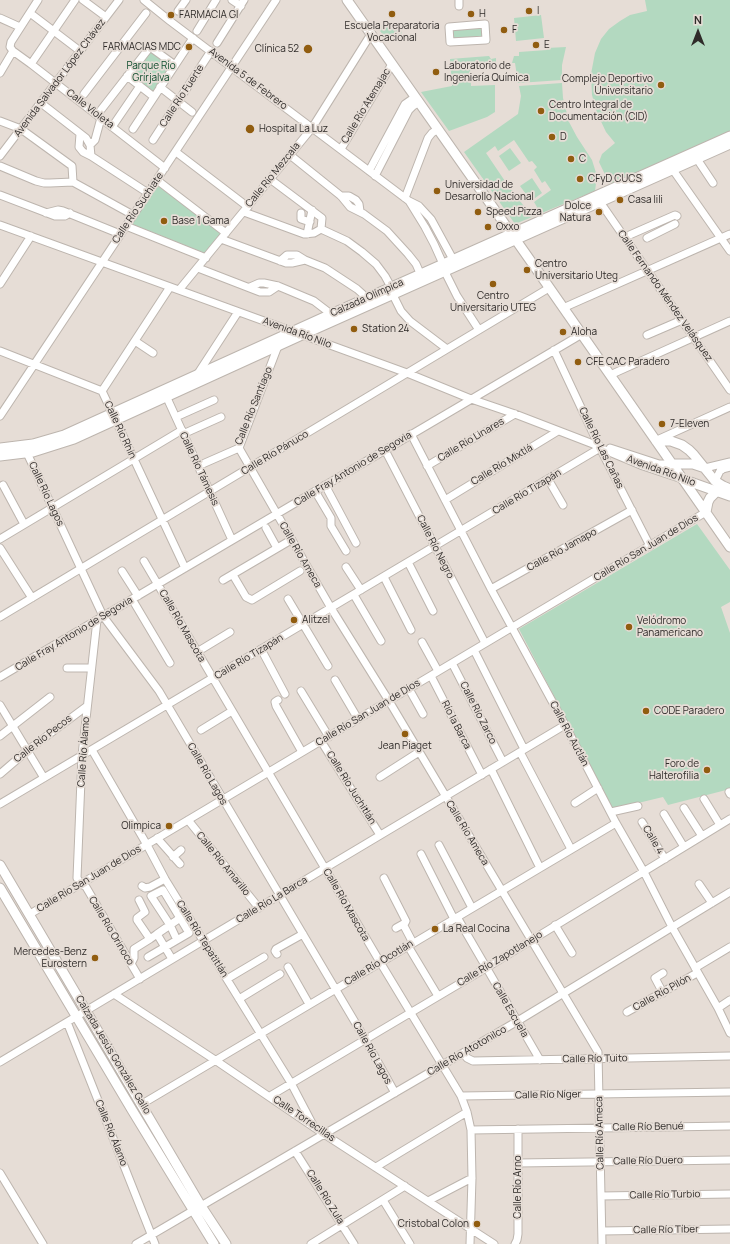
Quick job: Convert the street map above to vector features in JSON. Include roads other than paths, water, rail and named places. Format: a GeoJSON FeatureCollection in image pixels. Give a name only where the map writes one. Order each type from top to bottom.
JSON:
{"type":"FeatureCollection","features":[{"type":"Feature","properties":{"kind":"main road"},"geometry":{"type":"LineString","coordinates":[[347,0],[730,547]]}},
{"type":"Feature","properties":{"kind":"main road","name":"Calzada Olímpica"},"geometry":{"type":"LineString","coordinates":[[0,448],[33,444],[52,439],[167,398],[302,336],[392,291],[514,237],[730,136]]}},
{"type":"Feature","properties":{"kind":"main road","name":"Calzada Olímpica"},"geometry":{"type":"LineString","coordinates":[[514,237],[600,202],[730,144]]}},
{"type":"Feature","properties":{"kind":"main road","name":"Calzada Olímpica"},"geometry":{"type":"LineString","coordinates":[[0,456],[27,453],[74,440],[114,417],[197,375],[367,298],[392,291],[420,273],[444,268]]}},
{"type":"Feature","properties":{"kind":"main road"},"geometry":{"type":"LineString","coordinates":[[656,441],[671,441],[682,445],[694,455],[705,468]]}},
{"type":"Feature","properties":{"kind":"main road","name":"Avenida Río Nilo"},"geometry":{"type":"LineString","coordinates":[[672,464],[693,464],[705,468],[715,481],[730,489]]}},
{"type":"Feature","properties":{"kind":"main road","name":"Avenida Río Nilo"},"geometry":{"type":"LineString","coordinates":[[682,479],[730,496]]}},
{"type":"Feature","properties":{"kind":"main road"},"geometry":{"type":"LineString","coordinates":[[706,512],[710,498],[717,491]]}},
{"type":"Feature","properties":{"kind":"main road","name":"Calzada Jesús González Gallo"},"geometry":{"type":"LineString","coordinates":[[0,865],[142,1104],[197,1208],[214,1244]]}},
{"type":"Feature","properties":{"kind":"main road","name":"Calzada Jesús González Gallo"},"geometry":{"type":"LineString","coordinates":[[0,888],[132,1110],[197,1208],[226,1244]]}},
{"type":"Feature","properties":{"kind":"street"},"geometry":{"type":"LineString","coordinates":[[0,73],[13,51],[10,47],[11,42],[38,0]]}},
{"type":"Feature","properties":{"kind":"street"},"geometry":{"type":"LineString","coordinates":[[31,64],[75,0]]}},
{"type":"Feature","properties":{"kind":"street"},"geometry":{"type":"LineString","coordinates":[[83,0],[106,17]]}},
{"type":"Feature","properties":{"kind":"street","name":"Avenida Salvador López Chávez"},"geometry":{"type":"LineString","coordinates":[[0,156],[119,0]]}},
{"type":"Feature","properties":{"kind":"street","name":"Avenida 5 de Febrero"},"geometry":{"type":"LineString","coordinates":[[144,0],[407,200],[419,206],[431,219],[455,263]]}},
{"type":"Feature","properties":{"kind":"street"},"geometry":{"type":"LineString","coordinates":[[178,11],[186,0]]}},
{"type":"Feature","properties":{"kind":"street"},"geometry":{"type":"LineString","coordinates":[[197,31],[216,0]]}},
{"type":"Feature","properties":{"kind":"street"},"geometry":{"type":"LineString","coordinates":[[217,43],[242,3],[232,0]]}},
{"type":"Feature","properties":{"kind":"street","name":"Calle Río Suchiate"},"geometry":{"type":"LineString","coordinates":[[0,416],[101,262],[166,168],[276,0]]}},
{"type":"Feature","properties":{"kind":"street"},"geometry":{"type":"LineString","coordinates":[[30,13],[80,51]]}},
{"type":"Feature","properties":{"kind":"street"},"geometry":{"type":"LineString","coordinates":[[84,94],[146,13]]}},
{"type":"Feature","properties":{"kind":"street"},"geometry":{"type":"LineString","coordinates":[[0,18],[20,27]]}},
{"type":"Feature","properties":{"kind":"street"},"geometry":{"type":"LineString","coordinates":[[485,24],[486,40],[450,42],[449,36],[449,27],[485,24]]}},
{"type":"Feature","properties":{"kind":"street","name":"Calle Río Mezcala"},"geometry":{"type":"LineString","coordinates":[[179,290],[312,128],[371,34]]}},
{"type":"Feature","properties":{"kind":"street"},"geometry":{"type":"LineString","coordinates":[[133,129],[192,38]]}},
{"type":"Feature","properties":{"kind":"street"},"geometry":{"type":"LineString","coordinates":[[90,145],[95,140],[99,116],[127,76],[150,47],[174,65]]}},
{"type":"Feature","properties":{"kind":"street","name":"Calle Violeta"},"geometry":{"type":"LineString","coordinates":[[13,51],[166,168]]}},
{"type":"Feature","properties":{"kind":"street","name":"Calle Río Fuerte"},"geometry":{"type":"LineString","coordinates":[[153,140],[211,51]]}},
{"type":"Feature","properties":{"kind":"street","name":"Calle Río Atemajac"},"geometry":{"type":"LineString","coordinates":[[340,149],[392,64]]}},
{"type":"Feature","properties":{"kind":"street"},"geometry":{"type":"LineString","coordinates":[[127,76],[154,97]]}},
{"type":"Feature","properties":{"kind":"street"},"geometry":{"type":"LineString","coordinates":[[112,127],[140,86]]}},
{"type":"Feature","properties":{"kind":"street"},"geometry":{"type":"LineString","coordinates":[[160,87],[192,112]]}},
{"type":"Feature","properties":{"kind":"street"},"geometry":{"type":"LineString","coordinates":[[372,173],[417,99]]}},
{"type":"Feature","properties":{"kind":"street"},"geometry":{"type":"LineString","coordinates":[[41,103],[86,138],[90,145],[91,156]]}},
{"type":"Feature","properties":{"kind":"street"},"geometry":{"type":"LineString","coordinates":[[0,121],[21,128],[72,166],[73,182]]}},
{"type":"Feature","properties":{"kind":"street"},"geometry":{"type":"LineString","coordinates":[[407,200],[428,138],[438,129]]}},
{"type":"Feature","properties":{"kind":"street"},"geometry":{"type":"LineString","coordinates":[[80,134],[79,146],[83,152],[148,193]]}},
{"type":"Feature","properties":{"kind":"street"},"geometry":{"type":"LineString","coordinates":[[176,152],[246,209],[304,234],[316,232],[321,229]]}},
{"type":"Feature","properties":{"kind":"street"},"geometry":{"type":"LineString","coordinates":[[290,155],[341,196],[350,206],[375,221],[396,240],[412,259],[420,273]]}},
{"type":"Feature","properties":{"kind":"street"},"geometry":{"type":"LineString","coordinates":[[697,159],[713,183]]}},
{"type":"Feature","properties":{"kind":"street"},"geometry":{"type":"LineString","coordinates":[[0,166],[36,181],[50,183],[73,182],[134,215]]}},
{"type":"Feature","properties":{"kind":"street"},"geometry":{"type":"LineString","coordinates":[[673,170],[730,252]]}},
{"type":"Feature","properties":{"kind":"street"},"geometry":{"type":"LineString","coordinates":[[270,179],[322,218],[321,229]]}},
{"type":"Feature","properties":{"kind":"street"},"geometry":{"type":"LineString","coordinates":[[157,180],[226,233]]}},
{"type":"Feature","properties":{"kind":"street"},"geometry":{"type":"LineString","coordinates":[[0,195],[60,217],[70,213],[120,234]]}},
{"type":"Feature","properties":{"kind":"street","name":"Avenida 5 de Febrero"},"geometry":{"type":"LineString","coordinates":[[407,200],[425,227],[458,296],[479,330]]}},
{"type":"Feature","properties":{"kind":"street","name":"Calle Fernando Méndez Velásquez"},"geometry":{"type":"LineString","coordinates":[[600,202],[730,390]]}},
{"type":"Feature","properties":{"kind":"street"},"geometry":{"type":"LineString","coordinates":[[308,234],[312,210]]}},
{"type":"Feature","properties":{"kind":"street"},"geometry":{"type":"LineString","coordinates":[[301,213],[301,219],[310,222]]}},
{"type":"Feature","properties":{"kind":"street"},"geometry":{"type":"LineString","coordinates":[[625,237],[675,215],[677,216]]}},
{"type":"Feature","properties":{"kind":"street"},"geometry":{"type":"LineString","coordinates":[[661,221],[664,229]]}},
{"type":"Feature","properties":{"kind":"street"},"geometry":{"type":"LineString","coordinates":[[647,238],[675,224]]}},
{"type":"Feature","properties":{"kind":"street","name":"Avenida Río Nilo"},"geometry":{"type":"LineString","coordinates":[[0,225],[407,373],[471,399],[597,445],[659,464],[672,464]]}},
{"type":"Feature","properties":{"kind":"street"},"geometry":{"type":"LineString","coordinates":[[126,226],[206,258]]}},
{"type":"Feature","properties":{"kind":"street"},"geometry":{"type":"LineString","coordinates":[[321,229],[347,241],[376,264],[385,276],[401,311],[410,320],[447,349]]}},
{"type":"Feature","properties":{"kind":"street"},"geometry":{"type":"LineString","coordinates":[[563,308],[730,234]]}},
{"type":"Feature","properties":{"kind":"street"},"geometry":{"type":"LineString","coordinates":[[0,284],[31,236]]}},
{"type":"Feature","properties":{"kind":"street"},"geometry":{"type":"LineString","coordinates":[[221,239],[280,261],[292,263],[305,260],[325,268],[357,289],[367,298]]}},
{"type":"Feature","properties":{"kind":"street"},"geometry":{"type":"LineString","coordinates":[[198,268],[250,287],[264,282],[278,286],[314,301],[331,314]]}},
{"type":"Feature","properties":{"kind":"street"},"geometry":{"type":"LineString","coordinates":[[102,391],[170,287]]}},
{"type":"Feature","properties":{"kind":"street","name":"Calle Río Pánuco"},"geometry":{"type":"LineString","coordinates":[[0,617],[549,288]]}},
{"type":"Feature","properties":{"kind":"street"},"geometry":{"type":"LineString","coordinates":[[197,375],[238,312]]}},
{"type":"Feature","properties":{"kind":"street"},"geometry":{"type":"LineString","coordinates":[[647,335],[682,320]]}},
{"type":"Feature","properties":{"kind":"street"},"geometry":{"type":"LineString","coordinates":[[610,375],[730,321]]}},
{"type":"Feature","properties":{"kind":"street","name":"Calle Fray Antonio de Segovia"},"geometry":{"type":"LineString","coordinates":[[0,677],[582,334]]}},
{"type":"Feature","properties":{"kind":"street"},"geometry":{"type":"LineString","coordinates":[[135,341],[153,353]]}},
{"type":"Feature","properties":{"kind":"street","name":"Calle Río Santiago"},"geometry":{"type":"LineString","coordinates":[[198,466],[239,448],[278,346]]}},
{"type":"Feature","properties":{"kind":"street","name":"Calle Río Las Cañas"},"geometry":{"type":"LineString","coordinates":[[554,350],[597,445],[650,546]]}},
{"type":"Feature","properties":{"kind":"street","name":"Calle Río Rhin"},"geometry":{"type":"LineString","coordinates":[[0,351],[102,391],[185,568]]}},
{"type":"Feature","properties":{"kind":"street","name":"Calle Río Támesis"},"geometry":{"type":"LineString","coordinates":[[167,398],[232,540]]}},
{"type":"Feature","properties":{"kind":"street"},"geometry":{"type":"LineString","coordinates":[[176,417],[214,400]]}},
{"type":"Feature","properties":{"kind":"street"},"geometry":{"type":"LineString","coordinates":[[656,441],[730,407]]}},
{"type":"Feature","properties":{"kind":"street","name":"Calle Río Linares"},"geometry":{"type":"LineString","coordinates":[[427,466],[515,414]]}},
{"type":"Feature","properties":{"kind":"street"},"geometry":{"type":"LineString","coordinates":[[0,539],[134,459],[183,432],[221,417]]}},
{"type":"Feature","properties":{"kind":"street","name":"Calle Río Mixtlá"},"geometry":{"type":"LineString","coordinates":[[445,500],[558,431]]}},
{"type":"Feature","properties":{"kind":"street","name":"Calle Río Autlán"},"geometry":{"type":"LineString","coordinates":[[411,434],[512,628],[610,812],[644,872],[672,927],[718,1008],[730,1033]]}},
{"type":"Feature","properties":{"kind":"street","name":"Avenida Río Nilo"},"geometry":{"type":"LineString","coordinates":[[597,445],[643,466],[682,479]]}},
{"type":"Feature","properties":{"kind":"street","name":"Calle Río Tizapán"},"geometry":{"type":"LineString","coordinates":[[0,804],[462,531],[548,479],[597,445]]}},
{"type":"Feature","properties":{"kind":"street","name":"Calle Río Ameca"},"geometry":{"type":"LineString","coordinates":[[239,448],[331,608],[389,701],[598,1052],[602,1244]]}},
{"type":"Feature","properties":{"kind":"street","name":"Calle Río Negro"},"geometry":{"type":"LineString","coordinates":[[385,450],[485,643]]}},
{"type":"Feature","properties":{"kind":"street","name":"Calle Río Lagos"},"geometry":{"type":"LineString","coordinates":[[27,453],[81,568],[100,618],[159,691],[222,800],[336,989],[395,1093]]}},
{"type":"Feature","properties":{"kind":"street"},"geometry":{"type":"LineString","coordinates":[[705,468],[730,462]]}},
{"type":"Feature","properties":{"kind":"street"},"geometry":{"type":"LineString","coordinates":[[715,481],[720,471],[730,467]]}},
{"type":"Feature","properties":{"kind":"street"},"geometry":{"type":"LineString","coordinates":[[548,479],[563,505]]}},
{"type":"Feature","properties":{"kind":"street"},"geometry":{"type":"LineString","coordinates":[[3,485],[24,524]]}},
{"type":"Feature","properties":{"kind":"street"},"geometry":{"type":"LineString","coordinates":[[325,485],[356,543]]}},
{"type":"Feature","properties":{"kind":"street"},"geometry":{"type":"LineString","coordinates":[[315,491],[331,518],[331,526],[346,551]]}},
{"type":"Feature","properties":{"kind":"street","name":"Calle Río Jamapo"},"geometry":{"type":"LineString","coordinates":[[492,589],[632,510]]}},
{"type":"Feature","properties":{"kind":"street","name":"Calle Río San Juan de Dios"},"geometry":{"type":"LineString","coordinates":[[30,914],[706,512]]}},
{"type":"Feature","properties":{"kind":"street"},"geometry":{"type":"LineString","coordinates":[[266,528],[278,548]]}},
{"type":"Feature","properties":{"kind":"street"},"geometry":{"type":"LineString","coordinates":[[223,580],[291,540]]}},
{"type":"Feature","properties":{"kind":"street"},"geometry":{"type":"LineString","coordinates":[[0,548],[32,598]]}},
{"type":"Feature","properties":{"kind":"street","name":"Calle Río Mascota"},"geometry":{"type":"LineString","coordinates":[[144,561],[380,962],[462,1096],[471,1130],[472,1178],[470,1244]]}},
{"type":"Feature","properties":{"kind":"street"},"geometry":{"type":"LineString","coordinates":[[408,562],[433,611]]}},
{"type":"Feature","properties":{"kind":"street"},"geometry":{"type":"LineString","coordinates":[[346,567],[361,590]]}},
{"type":"Feature","properties":{"kind":"street"},"geometry":{"type":"LineString","coordinates":[[122,571],[170,663]]}},
{"type":"Feature","properties":{"kind":"street"},"geometry":{"type":"LineString","coordinates":[[233,575],[246,597],[252,600],[300,571]]}},
{"type":"Feature","properties":{"kind":"street"},"geometry":{"type":"LineString","coordinates":[[384,577],[411,630]]}},
{"type":"Feature","properties":{"kind":"street"},"geometry":{"type":"LineString","coordinates":[[354,595],[381,641]]}},
{"type":"Feature","properties":{"kind":"street"},"geometry":{"type":"LineString","coordinates":[[288,599],[328,666]]}},
{"type":"Feature","properties":{"kind":"street","name":"Calle Río Álamo"},"geometry":{"type":"LineString","coordinates":[[81,884],[77,878],[82,755],[91,668],[100,618]]}},
{"type":"Feature","properties":{"kind":"street"},"geometry":{"type":"LineString","coordinates":[[197,652],[230,632]]}},
{"type":"Feature","properties":{"kind":"street"},"geometry":{"type":"LineString","coordinates":[[422,642],[438,671]]}},
{"type":"Feature","properties":{"kind":"street"},"geometry":{"type":"LineString","coordinates":[[261,649],[285,694]]}},
{"type":"Feature","properties":{"kind":"street"},"geometry":{"type":"LineString","coordinates":[[474,650],[571,849]]}},
{"type":"Feature","properties":{"kind":"street","name":"Calle Río Zarco"},"geometry":{"type":"LineString","coordinates":[[452,663],[503,762]]}},
{"type":"Feature","properties":{"kind":"street"},"geometry":{"type":"LineString","coordinates":[[67,668],[91,668]]}},
{"type":"Feature","properties":{"kind":"street","name":"Río la Barca"},"geometry":{"type":"LineString","coordinates":[[431,676],[482,774]]}},
{"type":"Feature","properties":{"kind":"street"},"geometry":{"type":"LineString","coordinates":[[335,680],[358,719]]}},
{"type":"Feature","properties":{"kind":"street"},"geometry":{"type":"LineString","coordinates":[[409,689],[423,714]]}},
{"type":"Feature","properties":{"kind":"street"},"geometry":{"type":"LineString","coordinates":[[301,691],[329,736]]}},
{"type":"Feature","properties":{"kind":"street"},"geometry":{"type":"LineString","coordinates":[[0,736],[50,697]]}},
{"type":"Feature","properties":{"kind":"street"},"geometry":{"type":"LineString","coordinates":[[278,700],[275,702],[275,705],[302,752]]}},
{"type":"Feature","properties":{"kind":"street"},"geometry":{"type":"LineString","coordinates":[[0,705],[44,778]]}},
{"type":"Feature","properties":{"kind":"street","name":"Calle Río Pecos"},"geometry":{"type":"LineString","coordinates":[[0,774],[28,750],[87,706]]}},
{"type":"Feature","properties":{"kind":"street"},"geometry":{"type":"LineString","coordinates":[[201,730],[232,711]]}},
{"type":"Feature","properties":{"kind":"street","name":"Calle Río La Barca"},"geometry":{"type":"LineString","coordinates":[[0,1062],[565,725]]}},
{"type":"Feature","properties":{"kind":"street","name":"Calle Río Juchitlán"},"geometry":{"type":"LineString","coordinates":[[321,741],[380,835]]}},
{"type":"Feature","properties":{"kind":"street","name":"Calle Río Tepatitlán"},"geometry":{"type":"LineString","coordinates":[[92,750],[165,878],[291,1084],[315,1127]]}},
{"type":"Feature","properties":{"kind":"street"},"geometry":{"type":"LineString","coordinates":[[380,777],[419,752]]}},
{"type":"Feature","properties":{"kind":"street"},"geometry":{"type":"LineString","coordinates":[[491,769],[540,868]]}},
{"type":"Feature","properties":{"kind":"street"},"geometry":{"type":"LineString","coordinates":[[575,803],[598,788]]}},
{"type":"Feature","properties":{"kind":"street"},"geometry":{"type":"LineString","coordinates":[[704,799],[720,825]]}},
{"type":"Feature","properties":{"kind":"street"},"geometry":{"type":"LineString","coordinates":[[610,812],[638,806]]}},
{"type":"Feature","properties":{"kind":"street"},"geometry":{"type":"LineString","coordinates":[[684,808],[702,836]]}},
{"type":"Feature","properties":{"kind":"street"},"geometry":{"type":"LineString","coordinates":[[664,814],[684,847]]}},
{"type":"Feature","properties":{"kind":"street","name":"Calle Río Zapotlanejo"},"geometry":{"type":"LineString","coordinates":[[270,1096],[486,968],[730,819]]}},
{"type":"Feature","properties":{"kind":"street","name":"Calle Río Amarillo"},"geometry":{"type":"LineString","coordinates":[[188,820],[259,908]]}},
{"type":"Feature","properties":{"kind":"street","name":"Calle 4"},"geometry":{"type":"LineString","coordinates":[[642,822],[665,859]]}},
{"type":"Feature","properties":{"kind":"street","name":"Calle Río Ocotlán"},"geometry":{"type":"LineString","coordinates":[[142,1104],[616,823]]}},
{"type":"Feature","properties":{"kind":"street"},"geometry":{"type":"LineString","coordinates":[[157,838],[180,864]]}},
{"type":"Feature","properties":{"kind":"street"},"geometry":{"type":"LineString","coordinates":[[439,845],[472,908]]}},
{"type":"Feature","properties":{"kind":"street"},"geometry":{"type":"LineString","coordinates":[[173,857],[181,850]]}},
{"type":"Feature","properties":{"kind":"street","name":"Calle Escuela"},"geometry":{"type":"LineString","coordinates":[[421,854],[455,918],[540,1060]]}},
{"type":"Feature","properties":{"kind":"street"},"geometry":{"type":"LineString","coordinates":[[142,886],[145,888],[150,887],[165,878]]}},
{"type":"Feature","properties":{"kind":"street"},"geometry":{"type":"LineString","coordinates":[[384,878],[405,920],[405,923],[396,928]]}},
{"type":"Feature","properties":{"kind":"street","name":"Calle Río Orinoco"},"geometry":{"type":"LineString","coordinates":[[81,884],[86,888],[140,979]]}},
{"type":"Feature","properties":{"kind":"street"},"geometry":{"type":"LineString","coordinates":[[699,884],[712,903]]}},
{"type":"Feature","properties":{"kind":"street"},"geometry":{"type":"LineString","coordinates":[[148,957],[178,940],[189,933],[163,890],[151,896],[178,940]]}},
{"type":"Feature","properties":{"kind":"street","name":"Calle Río Atotonilco"},"geometry":{"type":"LineString","coordinates":[[136,1244],[516,1022],[730,892]]}},
{"type":"Feature","properties":{"kind":"street"},"geometry":{"type":"LineString","coordinates":[[139,900],[145,912],[137,918],[137,920],[150,939]]}},
{"type":"Feature","properties":{"kind":"street"},"geometry":{"type":"LineString","coordinates":[[131,964],[134,958],[134,949],[187,914]]}},
{"type":"Feature","properties":{"kind":"street"},"geometry":{"type":"LineString","coordinates":[[403,924],[411,944],[438,996]]}},
{"type":"Feature","properties":{"kind":"street"},"geometry":{"type":"LineString","coordinates":[[555,925],[572,953]]}},
{"type":"Feature","properties":{"kind":"street"},"geometry":{"type":"LineString","coordinates":[[157,934],[172,959]]}},
{"type":"Feature","properties":{"kind":"street"},"geometry":{"type":"LineString","coordinates":[[277,954],[275,951],[276,949],[303,934]]}},
{"type":"Feature","properties":{"kind":"street","name":"Calle Río Pilón"},"geometry":{"type":"LineString","coordinates":[[627,1012],[696,971],[730,946]]}},
{"type":"Feature","properties":{"kind":"street"},"geometry":{"type":"LineString","coordinates":[[227,979],[264,957]]}},
{"type":"Feature","properties":{"kind":"street"},"geometry":{"type":"LineString","coordinates":[[288,967],[309,1004]]}},
{"type":"Feature","properties":{"kind":"street"},"geometry":{"type":"LineString","coordinates":[[239,999],[280,974]]}},
{"type":"Feature","properties":{"kind":"street"},"geometry":{"type":"LineString","coordinates":[[663,974],[655,978],[663,992]]}},
{"type":"Feature","properties":{"kind":"street","name":"Calle Torrecillas"},"geometry":{"type":"LineString","coordinates":[[114,994],[216,1060],[324,1134],[494,1244]]}},
{"type":"Feature","properties":{"kind":"street"},"geometry":{"type":"LineString","coordinates":[[718,1008],[730,1000]]}},
{"type":"Feature","properties":{"kind":"street","name":"Calle Río Álamo"},"geometry":{"type":"LineString","coordinates":[[67,1022],[155,1244]]}},
{"type":"Feature","properties":{"kind":"street","name":"Calle Río Tuito"},"geometry":{"type":"LineString","coordinates":[[463,1053],[467,1058],[473,1061],[730,1056]]}},
{"type":"Feature","properties":{"kind":"street","name":"Calle Río Níger"},"geometry":{"type":"LineString","coordinates":[[462,1096],[730,1092]]}},
{"type":"Feature","properties":{"kind":"street"},"geometry":{"type":"LineString","coordinates":[[376,1167],[467,1112]]}},
{"type":"Feature","properties":{"kind":"street","name":"Calle Río Benué"},"geometry":{"type":"LineString","coordinates":[[471,1130],[730,1126]]}},
{"type":"Feature","properties":{"kind":"street","name":"Calle Río Arno"},"geometry":{"type":"LineString","coordinates":[[515,1244],[518,1237],[518,1129]]}},
{"type":"Feature","properties":{"kind":"street","name":"Calle Río Zula"},"geometry":{"type":"LineString","coordinates":[[295,1151],[354,1244]]}},
{"type":"Feature","properties":{"kind":"street","name":"Calle Río Duero"},"geometry":{"type":"LineString","coordinates":[[518,1163],[730,1160]]}},
{"type":"Feature","properties":{"kind":"street"},"geometry":{"type":"LineString","coordinates":[[0,1173],[43,1244]]}},
{"type":"Feature","properties":{"kind":"street"},"geometry":{"type":"LineString","coordinates":[[428,1201],[472,1178]]}},
{"type":"Feature","properties":{"kind":"street"},"geometry":{"type":"LineString","coordinates":[[312,1244],[405,1186]]}},
{"type":"Feature","properties":{"kind":"street","name":"Calle Río Turbio"},"geometry":{"type":"LineString","coordinates":[[601,1196],[730,1194]]}},
{"type":"Feature","properties":{"kind":"street"},"geometry":{"type":"LineString","coordinates":[[383,1200],[410,1244]]}},
{"type":"Feature","properties":{"kind":"street","name":"Calle Río Tíber"},"geometry":{"type":"LineString","coordinates":[[602,1230],[730,1228]]}},
{"type":"Feature","properties":{"kind":"place","name":"I"},"geometry":{"type":"Point","coordinates":[529,11]}},
{"type":"Feature","properties":{"kind":"place","name":"Escuela Preparatoria Vocacional"},"geometry":{"type":"Point","coordinates":[392,14]}},
{"type":"Feature","properties":{"kind":"place","name":"H"},"geometry":{"type":"Point","coordinates":[471,14]}},
{"type":"Feature","properties":{"kind":"place","name":"FARMACIA GI"},"geometry":{"type":"Point","coordinates":[171,15]}},
{"type":"Feature","properties":{"kind":"place","name":"F"},"geometry":{"type":"Point","coordinates":[504,30]}},
{"type":"Feature","properties":{"kind":"place","name":"E"},"geometry":{"type":"Point","coordinates":[536,45]}},
{"type":"Feature","properties":{"kind":"place","name":"FARMACIAS MDC"},"geometry":{"type":"Point","coordinates":[189,47]}},
{"type":"Feature","properties":{"kind":"place","name":"Clínica 52"},"geometry":{"type":"Point","coordinates":[308,49]}},
{"type":"Feature","properties":{"kind":"place","name":"Laboratorio de Ingeniería Química"},"geometry":{"type":"Point","coordinates":[436,72]}},
{"type":"Feature","properties":{"kind":"place","name":"Complejo Deportivo Universitario"},"geometry":{"type":"Point","coordinates":[661,85]}},
{"type":"Feature","properties":{"kind":"place","name":"Centro Integral de Documentación (CID)"},"geometry":{"type":"Point","coordinates":[541,111]}},
{"type":"Feature","properties":{"kind":"place","name":"Hospital La Luz"},"geometry":{"type":"Point","coordinates":[250,129]}},
{"type":"Feature","properties":{"kind":"place","name":"D"},"geometry":{"type":"Point","coordinates":[552,137]}},
{"type":"Feature","properties":{"kind":"place","name":"C"},"geometry":{"type":"Point","coordinates":[571,159]}},
{"type":"Feature","properties":{"kind":"place","name":"CFyD CUCS"},"geometry":{"type":"Point","coordinates":[580,179]}},
{"type":"Feature","properties":{"kind":"place","name":"Universidad de Desarrollo Nacional"},"geometry":{"type":"Point","coordinates":[437,191]}},
{"type":"Feature","properties":{"kind":"place","name":"Casa lili"},"geometry":{"type":"Point","coordinates":[620,200]}},
{"type":"Feature","properties":{"kind":"place","name":"Speed Pizza"},"geometry":{"type":"Point","coordinates":[478,212]}},
{"type":"Feature","properties":{"kind":"place","name":"Dolce Natura"},"geometry":{"type":"Point","coordinates":[599,212]}},
{"type":"Feature","properties":{"kind":"place","name":"Base 1 Gama"},"geometry":{"type":"Point","coordinates":[164,221]}},
{"type":"Feature","properties":{"kind":"place","name":"Oxxo"},"geometry":{"type":"Point","coordinates":[488,227]}},
{"type":"Feature","properties":{"kind":"place","name":"Centro Universitario Uteg"},"geometry":{"type":"Point","coordinates":[527,270]}},
{"type":"Feature","properties":{"kind":"place","name":"Centro Universitario UTEG"},"geometry":{"type":"Point","coordinates":[493,284]}},
{"type":"Feature","properties":{"kind":"place","name":"Station 24"},"geometry":{"type":"Point","coordinates":[354,329]}},
{"type":"Feature","properties":{"kind":"place","name":"Aloha"},"geometry":{"type":"Point","coordinates":[563,332]}},
{"type":"Feature","properties":{"kind":"place","name":"CFE CAC Paradero"},"geometry":{"type":"Point","coordinates":[578,362]}},
{"type":"Feature","properties":{"kind":"place","name":"7-Eleven"},"geometry":{"type":"Point","coordinates":[662,424]}},
{"type":"Feature","properties":{"kind":"place","name":"Alitzel"},"geometry":{"type":"Point","coordinates":[294,620]}},
{"type":"Feature","properties":{"kind":"place","name":"Velódromo Panamericano"},"geometry":{"type":"Point","coordinates":[629,627]}},
{"type":"Feature","properties":{"kind":"place","name":"CODE Paradero"},"geometry":{"type":"Point","coordinates":[646,711]}},
{"type":"Feature","properties":{"kind":"place","name":"Jean Piaget"},"geometry":{"type":"Point","coordinates":[405,734]}},
{"type":"Feature","properties":{"kind":"place","name":"Foro de Halterofilia"},"geometry":{"type":"Point","coordinates":[707,770]}},
{"type":"Feature","properties":{"kind":"place","name":"Olimpica"},"geometry":{"type":"Point","coordinates":[169,826]}},
{"type":"Feature","properties":{"kind":"place","name":"La Real Cocina"},"geometry":{"type":"Point","coordinates":[435,929]}},
{"type":"Feature","properties":{"kind":"place","name":"Mercedes-Benz Eurostern"},"geometry":{"type":"Point","coordinates":[95,958]}},
{"type":"Feature","properties":{"kind":"place","name":"Cristobal Colon"},"geometry":{"type":"Point","coordinates":[477,1224]}},
{"type":"Feature","properties":{"kind":"park label","name":"Parque Río Grírjalva"},"geometry":{"type":"Point","coordinates":[151,72]}}]}
